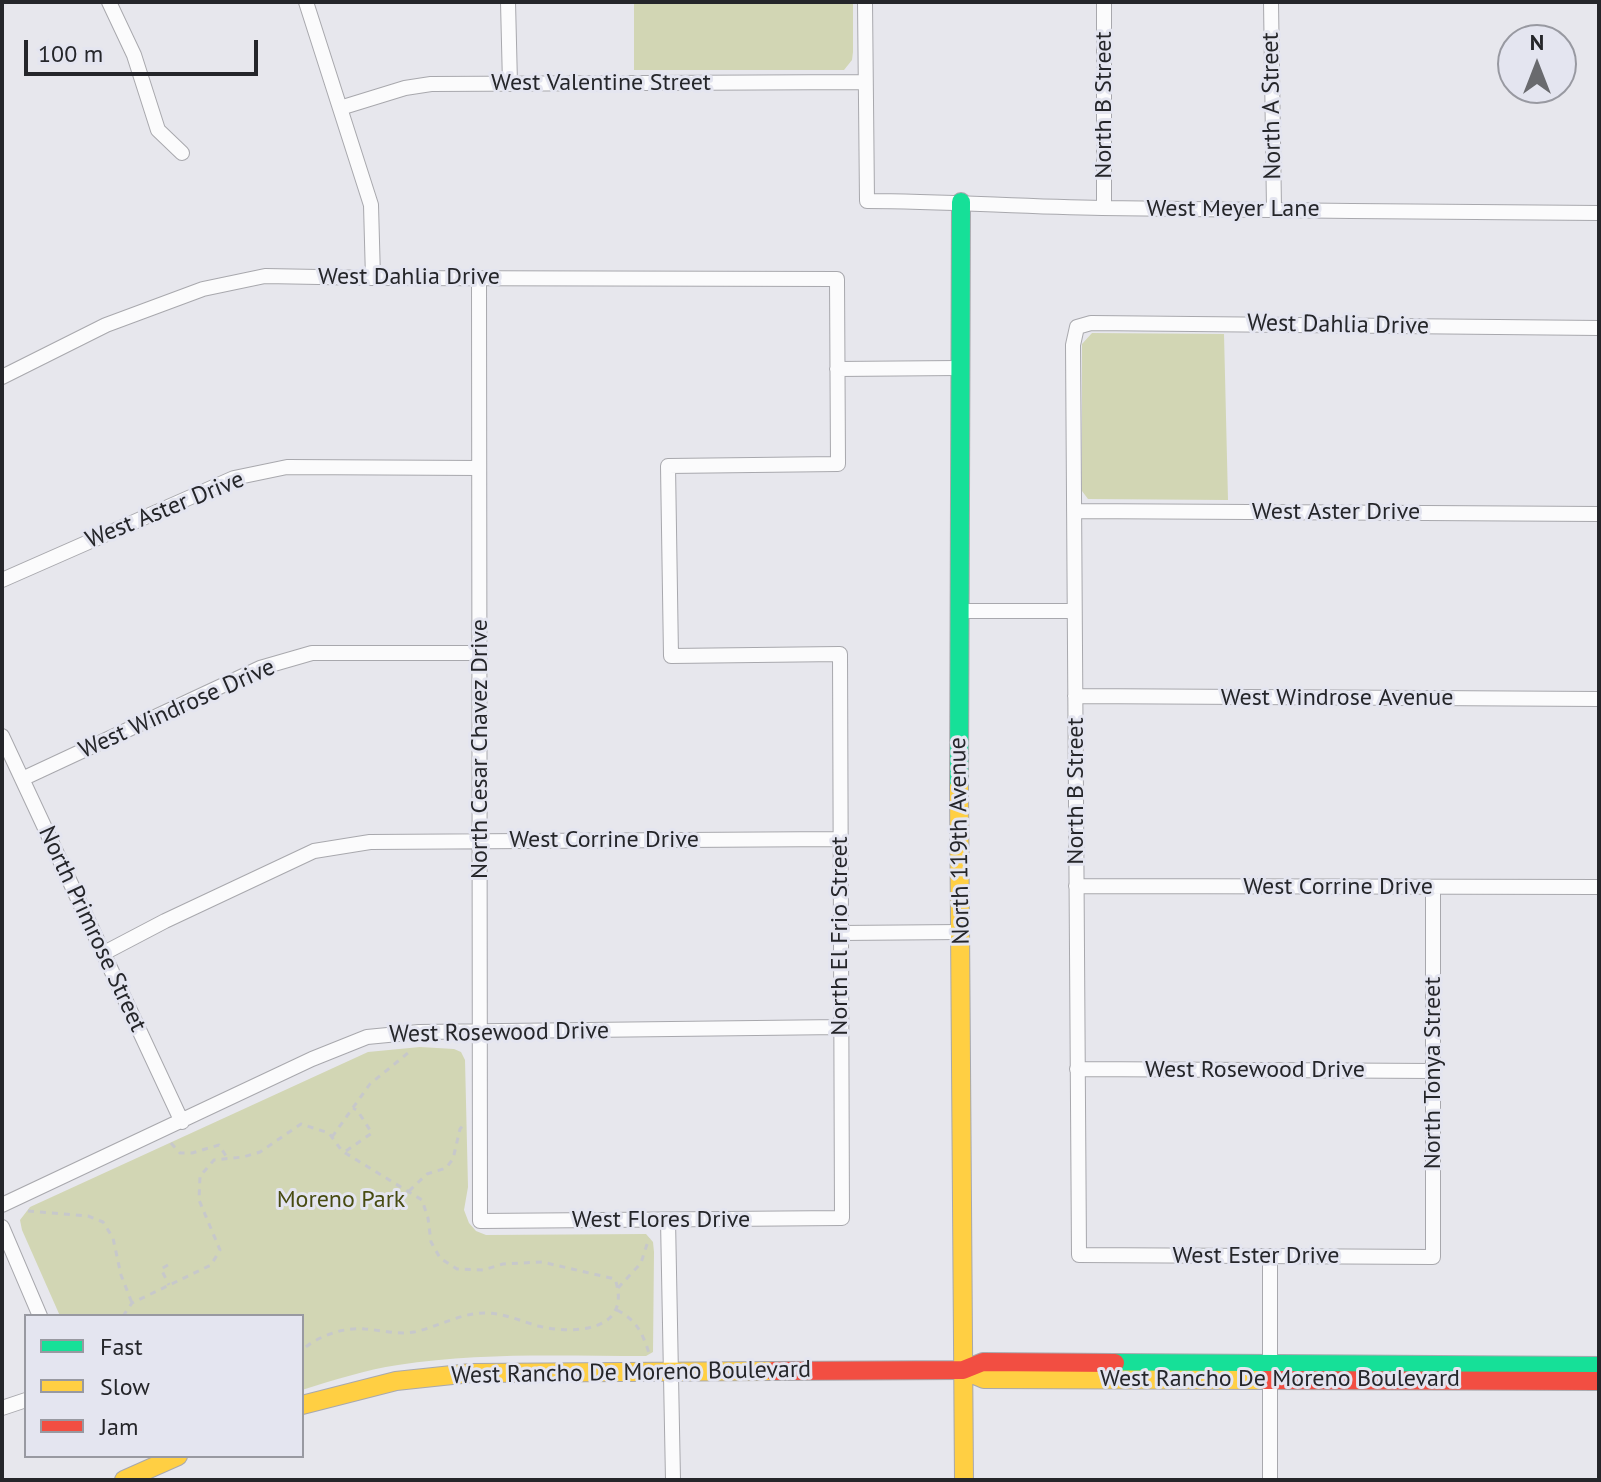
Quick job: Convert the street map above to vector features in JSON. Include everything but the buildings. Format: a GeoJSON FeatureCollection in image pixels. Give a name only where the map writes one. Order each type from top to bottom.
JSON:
{"type":"FeatureCollection","features":[{"type":"Feature","properties":{"kind":"street"},"geometry":{"type":"LineString","coordinates":[[109,2],[134,55],[158,130],[182,153]]}},
{"type":"Feature","properties":{"kind":"street"},"geometry":{"type":"LineString","coordinates":[[306,2],[371,205],[373,278]]}},
{"type":"Feature","properties":{"kind":"street"},"geometry":{"type":"LineString","coordinates":[[508,2],[510,84]]}},
{"type":"Feature","properties":{"kind":"street"},"geometry":{"type":"LineString","coordinates":[[865,2],[865,82]]}},
{"type":"Feature","properties":{"kind":"street","name":"North B Street"},"geometry":{"type":"LineString","coordinates":[[1104,2],[1104,208]]}},
{"type":"Feature","properties":{"kind":"street","name":"North A Street"},"geometry":{"type":"LineString","coordinates":[[1271,2],[1274,209]]}},
{"type":"Feature","properties":{"kind":"street","name":"West Valentine Street"},"geometry":{"type":"LineString","coordinates":[[340,108],[423,84],[865,82]]}},
{"type":"Feature","properties":{"kind":"street","name":"West Meyer Lane"},"geometry":{"type":"LineString","coordinates":[[865,82],[867,201],[1104,208],[1599,213]]}},
{"type":"Feature","properties":{"kind":"street","name":"North 119th Avenue"},"geometry":{"type":"LineString","coordinates":[[961,202],[958,611],[964,1480]]}},
{"type":"Feature","properties":{"kind":"street","name":"West Dahlia Drive"},"geometry":{"type":"LineString","coordinates":[[2,377],[106,325],[203,289],[265,276],[837,279],[837,369]]}},
{"type":"Feature","properties":{"kind":"street","name":"North Cesar Chavez Drive"},"geometry":{"type":"LineString","coordinates":[[479,278],[480,1221]]}},
{"type":"Feature","properties":{"kind":"street","name":"West Dahlia Drive"},"geometry":{"type":"LineString","coordinates":[[1077,327],[1106,323],[1599,328]]}},
{"type":"Feature","properties":{"kind":"street","name":"North B Street"},"geometry":{"type":"LineString","coordinates":[[1077,327],[1073,345],[1079,1255]]}},
{"type":"Feature","properties":{"kind":"street"},"geometry":{"type":"LineString","coordinates":[[837,369],[958,368]]}},
{"type":"Feature","properties":{"kind":"street","name":"North El Frio Street"},"geometry":{"type":"LineString","coordinates":[[837,369],[838,464],[668,466],[671,656],[840,654],[842,1218]]}},
{"type":"Feature","properties":{"kind":"street","name":"West Aster Drive"},"geometry":{"type":"LineString","coordinates":[[2,580],[234,478],[287,467],[479,468]]}},
{"type":"Feature","properties":{"kind":"street","name":"West Aster Drive"},"geometry":{"type":"LineString","coordinates":[[1074,511],[1599,514]]}},
{"type":"Feature","properties":{"kind":"street"},"geometry":{"type":"LineString","coordinates":[[958,611],[1074,611]]}},
{"type":"Feature","properties":{"kind":"street","name":"West Windrose Drive"},"geometry":{"type":"LineString","coordinates":[[22,779],[260,668],[312,653],[480,653]]}},
{"type":"Feature","properties":{"kind":"street","name":"West Windrose Avenue"},"geometry":{"type":"LineString","coordinates":[[1075,696],[1599,699]]}},
{"type":"Feature","properties":{"kind":"street","name":"North Primrose Street"},"geometry":{"type":"LineString","coordinates":[[2,736],[182,1122]]}},
{"type":"Feature","properties":{"kind":"street","name":"West Corrine Drive"},"geometry":{"type":"LineString","coordinates":[[104,953],[314,851],[370,842],[840,839]]}},
{"type":"Feature","properties":{"kind":"street","name":"West Corrine Drive"},"geometry":{"type":"LineString","coordinates":[[1076,886],[1599,887]]}},
{"type":"Feature","properties":{"kind":"street","name":"North Tonya Street"},"geometry":{"type":"LineString","coordinates":[[1433,888],[1433,1257]]}},
{"type":"Feature","properties":{"kind":"street"},"geometry":{"type":"LineString","coordinates":[[840,933],[961,932]]}},
{"type":"Feature","properties":{"kind":"street","name":"West Rosewood Drive"},"geometry":{"type":"LineString","coordinates":[[2,1205],[312,1059],[367,1037],[419,1032],[840,1027]]}},
{"type":"Feature","properties":{"kind":"street","name":"West Rosewood Drive"},"geometry":{"type":"LineString","coordinates":[[1077,1069],[1433,1071]]}},
{"type":"Feature","properties":{"kind":"street","name":"West Flores Drive"},"geometry":{"type":"LineString","coordinates":[[480,1221],[842,1218]]}},
{"type":"Feature","properties":{"kind":"street"},"geometry":{"type":"LineString","coordinates":[[668,1220],[673,1480]]}},
{"type":"Feature","properties":{"kind":"street"},"geometry":{"type":"LineString","coordinates":[[2,1227],[39,1314]]}},
{"type":"Feature","properties":{"kind":"street","name":"West Ester Drive"},"geometry":{"type":"LineString","coordinates":[[1079,1255],[1433,1257]]}},
{"type":"Feature","properties":{"kind":"street"},"geometry":{"type":"LineString","coordinates":[[1270,1256],[1270,1480]]}},
{"type":"Feature","properties":{"kind":"street","name":"West Rancho De Moreno Boulevard"},"geometry":{"type":"LineString","coordinates":[[304,1404],[383,1383],[444,1375],[499,1372],[963,1370],[983,1362],[1599,1381]]}},
{"type":"Feature","properties":{"kind":"street","name":"West Rancho De Moreno Boulevard"},"geometry":{"type":"LineString","coordinates":[[1270,1371],[1599,1366]]}},
{"type":"Feature","properties":{"kind":"street"},"geometry":{"type":"LineString","coordinates":[[2,1408],[24,1401]]}},
{"type":"Feature","properties":{"kind":"street"},"geometry":{"type":"LineString","coordinates":[[124,1480],[174,1458]]}},
{"type":"Feature","properties":{"kind":"path"},"geometry":{"type":"LineString","coordinates":[[332,1137],[370,1084],[409,1049]]}},
{"type":"Feature","properties":{"kind":"path"},"geometry":{"type":"LineString","coordinates":[[345,1152],[372,1133],[353,1108]]}},
{"type":"Feature","properties":{"kind":"path"},"geometry":{"type":"LineString","coordinates":[[409,1191],[427,1174],[446,1168],[453,1159],[460,1129],[465,1123]]}},
{"type":"Feature","properties":{"kind":"path"},"geometry":{"type":"LineString","coordinates":[[124,1314],[132,1303],[211,1265],[220,1250],[199,1200],[200,1176],[214,1160],[260,1152],[301,1124],[329,1133],[345,1152],[364,1166],[422,1200],[431,1242],[440,1258],[457,1269],[483,1270],[513,1263],[542,1262],[615,1279],[620,1294],[617,1310],[608,1320],[588,1329],[540,1326],[505,1315],[470,1313],[410,1333],[343,1330],[304,1348]]}},
{"type":"Feature","properties":{"kind":"path"},"geometry":{"type":"LineString","coordinates":[[171,1143],[180,1153],[192,1153],[219,1145],[227,1158]]}},
{"type":"Feature","properties":{"kind":"path"},"geometry":{"type":"LineString","coordinates":[[28,1211],[88,1216],[103,1222],[113,1238],[121,1275],[132,1303]]}},
{"type":"Feature","properties":{"kind":"path"},"geometry":{"type":"LineString","coordinates":[[618,1288],[641,1263],[649,1238]]}},
{"type":"Feature","properties":{"kind":"path"},"geometry":{"type":"LineString","coordinates":[[168,1265],[161,1269],[169,1285]]}},
{"type":"Feature","properties":{"kind":"path"},"geometry":{"type":"LineString","coordinates":[[617,1310],[633,1319],[641,1329],[649,1353]]}},
{"type":"Feature","properties":{"kind":"green space"},"geometry":{"type":"Polygon","coordinates":[[[634,2],[853,2],[852,60],[844,70],[634,70],[634,2]]]}},
{"type":"Feature","properties":{"kind":"green space"},"geometry":{"type":"Polygon","coordinates":[[[1092,333],[1224,334],[1228,500],[1088,499],[1082,491],[1082,344],[1092,333]]]}},
{"type":"Feature","properties":{"kind":"green space","name":"Moreno Park"},"geometry":{"type":"Polygon","coordinates":[[[420,1047],[461,1052],[465,1060],[468,1187],[464,1210],[476,1231],[486,1235],[646,1234],[653,1242],[654,1252],[653,1352],[646,1356],[522,1356],[429,1361],[374,1370],[304,1389],[304,1314],[59,1314],[22,1230],[20,1220],[30,1207],[368,1052],[420,1047]]]}},
{"type":"Feature","properties":{"kind":"traffic: fast"},"geometry":{"type":"LineString","coordinates":[[959,787],[961,202]]}},
{"type":"Feature","properties":{"kind":"traffic: fast"},"geometry":{"type":"LineString","coordinates":[[1115,1363],[1599,1366]]}},
{"type":"Feature","properties":{"kind":"traffic: slow"},"geometry":{"type":"LineString","coordinates":[[959,787],[964,1480]]}},
{"type":"Feature","properties":{"kind":"traffic: slow"},"geometry":{"type":"LineString","coordinates":[[963,1370],[984,1379],[1264,1380]]}},
{"type":"Feature","properties":{"kind":"traffic: slow"},"geometry":{"type":"LineString","coordinates":[[304,1404],[396,1381],[471,1373],[773,1371]]}},
{"type":"Feature","properties":{"kind":"traffic: slow"},"geometry":{"type":"LineString","coordinates":[[124,1480],[174,1458]]}},
{"type":"Feature","properties":{"kind":"traffic: jam"},"geometry":{"type":"LineString","coordinates":[[773,1371],[963,1370],[983,1362],[1115,1363]]}},
{"type":"Feature","properties":{"kind":"traffic: jam"},"geometry":{"type":"LineString","coordinates":[[1264,1380],[1599,1381]]}}]}
